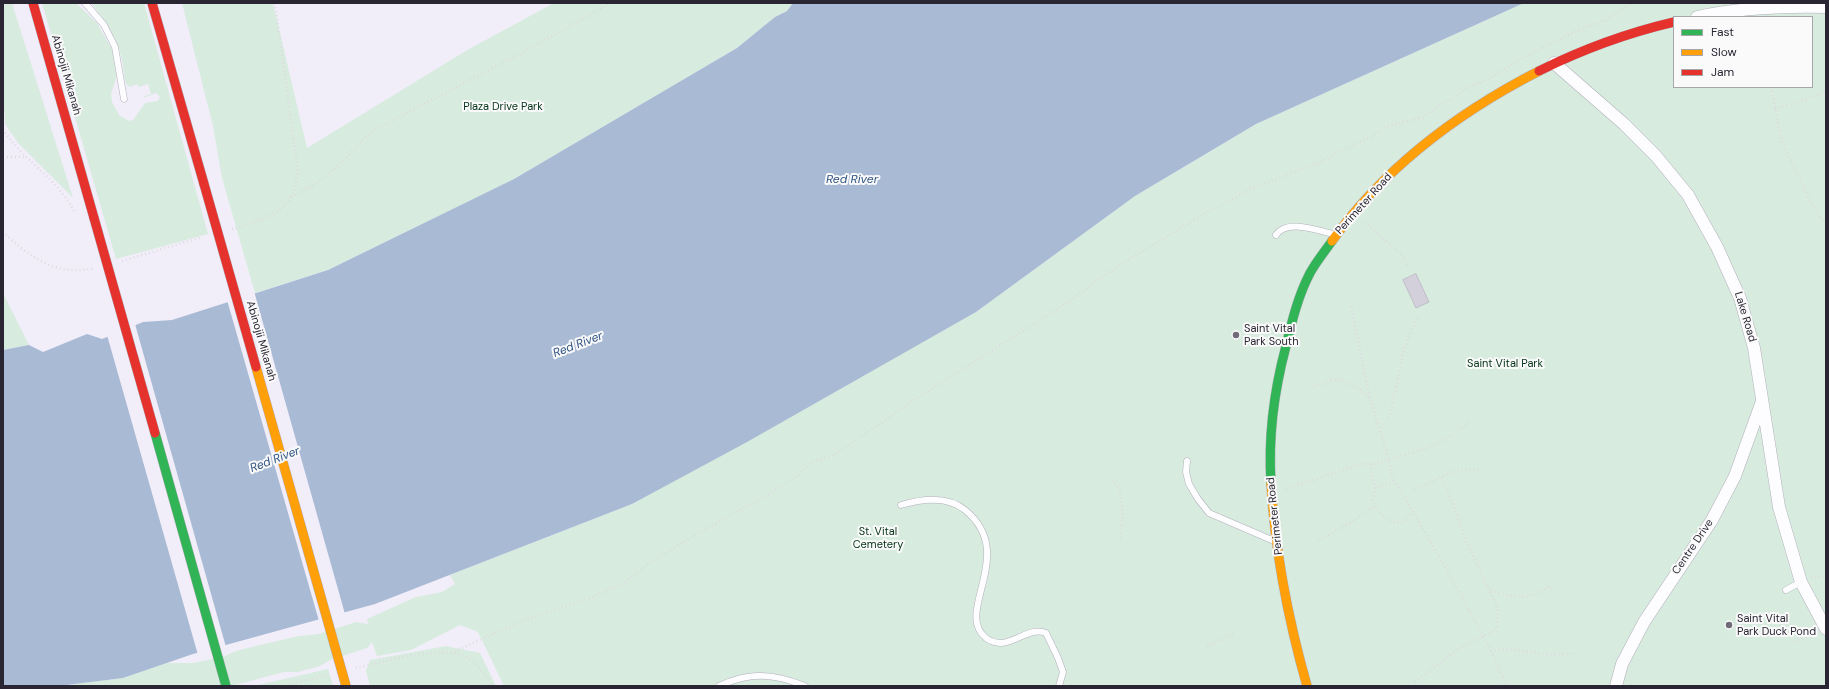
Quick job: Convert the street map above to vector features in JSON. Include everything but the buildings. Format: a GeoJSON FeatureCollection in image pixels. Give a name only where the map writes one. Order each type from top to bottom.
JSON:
{"type":"FeatureCollection","features":[{"type":"Feature","properties":{"kind":"main road","name":"Abinojii Mikanah"},"geometry":{"type":"LineString","coordinates":[[33,3],[226,686]]}},
{"type":"Feature","properties":{"kind":"main road","name":"Abinojii Mikanah"},"geometry":{"type":"LineString","coordinates":[[152,3],[346,686]]}},
{"type":"Feature","properties":{"kind":"main road","name":"Perimeter Road"},"geometry":{"type":"LineString","coordinates":[[1307,686],[1285,599],[1277,542],[1270,468],[1271,418],[1281,362],[1292,321],[1308,275],[1336,235],[1354,213],[1396,169],[1432,138],[1456,120],[1494,96],[1554,63],[1602,43],[1673,22]]}},
{"type":"Feature","properties":{"kind":"main road"},"geometry":{"type":"LineString","coordinates":[[177,58],[195,152]]}},
{"type":"Feature","properties":{"kind":"street"},"geometry":{"type":"LineString","coordinates":[[1701,16],[1723,11],[1768,7],[1826,7]]}},
{"type":"Feature","properties":{"kind":"street","name":"Lake Road"},"geometry":{"type":"LineString","coordinates":[[1554,63],[1624,124],[1656,156],[1688,195],[1717,247],[1740,298],[1754,348],[1761,402],[1779,507],[1801,582],[1823,631]]}},
{"type":"Feature","properties":{"kind":"street","name":"Centre Drive"},"geometry":{"type":"LineString","coordinates":[[1616,686],[1622,664],[1644,622],[1712,520],[1735,476],[1761,402]]}},
{"type":"Feature","properties":{"kind":"lane"},"geometry":{"type":"LineString","coordinates":[[85,3],[104,25],[116,47],[124,99]]}},
{"type":"Feature","properties":{"kind":"lane"},"geometry":{"type":"LineString","coordinates":[[1276,235],[1279,230],[1289,227],[1302,227],[1336,235]]}},
{"type":"Feature","properties":{"kind":"lane"},"geometry":{"type":"LineString","coordinates":[[1187,461],[1186,472],[1189,484],[1209,513],[1277,542]]}},
{"type":"Feature","properties":{"kind":"lane"},"geometry":{"type":"LineString","coordinates":[[901,505],[917,500],[935,499],[961,506],[970,514],[984,531],[987,543],[987,567],[976,614],[982,633],[987,638],[998,643],[1009,642],[1038,630],[1046,633],[1058,658],[1062,672],[1059,686]]}},
{"type":"Feature","properties":{"kind":"lane"},"geometry":{"type":"LineString","coordinates":[[1786,590],[1801,582]]}},
{"type":"Feature","properties":{"kind":"lane"},"geometry":{"type":"LineString","coordinates":[[719,686],[745,676],[767,676],[787,679],[805,686]]}},
{"type":"Feature","properties":{"kind":"path"},"geometry":{"type":"LineString","coordinates":[[291,197],[320,181],[344,160],[367,135],[516,56],[611,3]]}},
{"type":"Feature","properties":{"kind":"path"},"geometry":{"type":"LineString","coordinates":[[451,654],[526,620],[593,597],[625,582],[650,563],[692,537],[769,494],[798,475],[814,461],[834,455],[928,391],[1067,304],[1113,269],[1211,210],[1255,188],[1316,164],[1373,136],[1384,127],[1423,117],[1444,102],[1454,98],[1468,86],[1487,80],[1524,57],[1572,33],[1606,20],[1632,3]]}},
{"type":"Feature","properties":{"kind":"path"},"geometry":{"type":"LineString","coordinates":[[1771,88],[1781,140],[1811,202],[1826,227]]}},
{"type":"Feature","properties":{"kind":"path"},"geometry":{"type":"LineString","coordinates":[[1775,109],[1799,102],[1826,91]]}},
{"type":"Feature","properties":{"kind":"path"},"geometry":{"type":"LineString","coordinates":[[3,129],[8,137],[26,157],[62,193],[76,217]]}},
{"type":"Feature","properties":{"kind":"path"},"geometry":{"type":"LineString","coordinates":[[3,156],[26,157]]}},
{"type":"Feature","properties":{"kind":"path"},"geometry":{"type":"LineString","coordinates":[[1354,213],[1403,256],[1409,268]]}},
{"type":"Feature","properties":{"kind":"path"},"geometry":{"type":"LineString","coordinates":[[1351,306],[1370,399],[1389,460],[1391,475],[1491,651],[1507,686]]}},
{"type":"Feature","properties":{"kind":"path"},"geometry":{"type":"LineString","coordinates":[[1380,432],[1391,412],[1404,349],[1411,330],[1418,318]]}},
{"type":"Feature","properties":{"kind":"path"},"geometry":{"type":"LineString","coordinates":[[1312,387],[1338,380],[1360,389],[1370,399]]}},
{"type":"Feature","properties":{"kind":"path"},"geometry":{"type":"LineString","coordinates":[[1272,493],[1350,468],[1389,460],[1427,448],[1447,438],[1472,421]]}},
{"type":"Feature","properties":{"kind":"path"},"geometry":{"type":"LineString","coordinates":[[1370,464],[1375,488],[1372,500],[1374,505],[1386,520],[1394,523],[1402,522],[1413,512]]}},
{"type":"Feature","properties":{"kind":"path"},"geometry":{"type":"LineString","coordinates":[[1414,490],[1442,476],[1459,470],[1480,470]]}},
{"type":"Feature","properties":{"kind":"path"},"geometry":{"type":"LineString","coordinates":[[1415,682],[1458,649],[1497,629],[1498,609],[1491,591],[1467,542],[1442,476]]}},
{"type":"Feature","properties":{"kind":"path"},"geometry":{"type":"LineString","coordinates":[[1112,480],[1120,488],[1123,511],[1120,540]]}},
{"type":"Feature","properties":{"kind":"path"},"geometry":{"type":"LineString","coordinates":[[1375,488],[1394,481]]}},
{"type":"Feature","properties":{"kind":"path"},"geometry":{"type":"LineString","coordinates":[[1318,541],[1353,521],[1374,505]]}},
{"type":"Feature","properties":{"kind":"path"},"geometry":{"type":"LineString","coordinates":[[1491,591],[1519,597],[1536,595],[1550,586]]}},
{"type":"Feature","properties":{"kind":"path"},"geometry":{"type":"LineString","coordinates":[[1794,642],[1823,631]]}},
{"type":"Feature","properties":{"kind":"path"},"geometry":{"type":"LineString","coordinates":[[1207,646],[1234,634]]}},
{"type":"Feature","properties":{"kind":"path"},"geometry":{"type":"LineString","coordinates":[[1491,651],[1507,649],[1552,655],[1575,654]]}},
{"type":"Feature","properties":{"kind":"path"},"geometry":{"type":"LineString","coordinates":[[353,669],[418,654],[463,655],[472,660],[492,686]]}},
{"type":"Feature","properties":{"kind":"path"},"geometry":{"type":"LineString","coordinates":[[285,686],[331,674]]}},
{"type":"Feature","properties":{"kind":"path"},"geometry":{"type":"LineString","coordinates":[[1822,686],[1826,683]]}},
{"type":"Feature","properties":{"kind":"green space"},"geometry":{"type":"Polygon","coordinates":[[[3,3],[12,3],[73,198],[18,143],[5,124],[3,91],[3,3]]]}},
{"type":"Feature","properties":{"kind":"green space"},"geometry":{"type":"Polygon","coordinates":[[[42,3],[76,3],[97,23],[113,51],[118,73],[111,94],[112,102],[119,115],[129,121],[133,120],[145,103],[158,101],[160,97],[156,93],[142,97],[151,94],[148,84],[139,87],[137,84],[130,87],[126,84],[122,59],[113,35],[91,3],[144,3],[208,234],[116,259],[42,3]]]}},
{"type":"Feature","properties":{"kind":"green space","name":"Plaza Drive Park"},"geometry":{"type":"Polygon","coordinates":[[[182,3],[273,3],[307,148],[469,49],[554,3],[793,3],[787,11],[775,17],[737,48],[514,179],[328,270],[255,293],[222,178],[213,126],[182,3]]]}},
{"type":"Feature","properties":{"kind":"green space","name":"Saint Vital Park"},"geometry":{"type":"Polygon","coordinates":[[[1524,3],[1826,3],[1826,686],[504,686],[478,632],[460,625],[411,650],[377,656],[372,642],[367,648],[330,660],[320,666],[298,672],[284,672],[231,686],[59,686],[123,678],[167,663],[193,663],[222,657],[239,650],[299,636],[319,634],[356,622],[368,624],[367,619],[416,597],[442,592],[455,584],[450,575],[632,504],[976,312],[1135,196],[1256,124],[1524,3]]]}},
{"type":"Feature","properties":{"kind":"green space"},"geometry":{"type":"Polygon","coordinates":[[[3,293],[29,345],[3,350],[3,293]]]}},
{"type":"Feature","properties":{"kind":"green space"},"geometry":{"type":"Polygon","coordinates":[[[446,646],[480,653],[496,686],[370,686],[366,671],[370,660],[446,646]]]}},
{"type":"Feature","properties":{"kind":"green space"},"geometry":{"type":"Polygon","coordinates":[[[328,669],[333,686],[254,686],[328,669]]]}},
{"type":"Feature","properties":{"kind":"water","name":"Red River"},"geometry":{"type":"Polygon","coordinates":[[[793,3],[1524,3],[1256,124],[1135,196],[976,312],[747,442],[632,504],[375,604],[193,654],[123,678],[59,686],[3,686],[3,350],[29,345],[43,352],[87,334],[102,339],[143,322],[172,320],[328,270],[514,179],[737,48],[775,17],[787,11],[793,3]]]}},
{"type":"Feature","properties":{"kind":"pier"},"geometry":{"type":"Polygon","coordinates":[[[254,291],[345,614],[319,621],[227,300],[254,291]]]}},
{"type":"Feature","properties":{"kind":"pier"},"geometry":{"type":"Polygon","coordinates":[[[135,324],[226,647],[198,655],[107,335],[135,324]]]}},
{"type":"Feature","properties":{"kind":"traffic: fast"},"geometry":{"type":"LineString","coordinates":[[1271,483],[1270,448],[1275,397],[1291,327],[1299,300],[1310,273],[1332,241]]}},
{"type":"Feature","properties":{"kind":"traffic: fast"},"geometry":{"type":"LineString","coordinates":[[155,433],[226,686]]}},
{"type":"Feature","properties":{"kind":"traffic: slow"},"geometry":{"type":"LineString","coordinates":[[1332,241],[1375,189],[1425,144],[1480,104],[1539,71]]}},
{"type":"Feature","properties":{"kind":"traffic: slow"},"geometry":{"type":"LineString","coordinates":[[256,367],[346,686]]}},
{"type":"Feature","properties":{"kind":"traffic: slow"},"geometry":{"type":"LineString","coordinates":[[1271,483],[1283,585],[1307,686]]}},
{"type":"Feature","properties":{"kind":"traffic: jam"},"geometry":{"type":"LineString","coordinates":[[33,3],[94,218]]}},
{"type":"Feature","properties":{"kind":"traffic: jam"},"geometry":{"type":"LineString","coordinates":[[152,3],[204,184]]}},
{"type":"Feature","properties":{"kind":"traffic: jam"},"geometry":{"type":"LineString","coordinates":[[1539,71],[1605,42],[1673,22]]}},
{"type":"Feature","properties":{"kind":"traffic: jam"},"geometry":{"type":"LineString","coordinates":[[204,184],[256,367]]}},
{"type":"Feature","properties":{"kind":"traffic: jam"},"geometry":{"type":"LineString","coordinates":[[94,218],[155,433]]}},
{"type":"Feature","properties":{"kind":"place","name":"Saint Vital Park South"},"geometry":{"type":"Point","coordinates":[1236,335]}},
{"type":"Feature","properties":{"kind":"place","name":"Saint Vital Park Duck Pond"},"geometry":{"type":"Point","coordinates":[1729,625]}},
{"type":"Feature","properties":{"kind":"park label","name":"St. Vital Cemetery"},"geometry":{"type":"Point","coordinates":[878,538]}}]}
